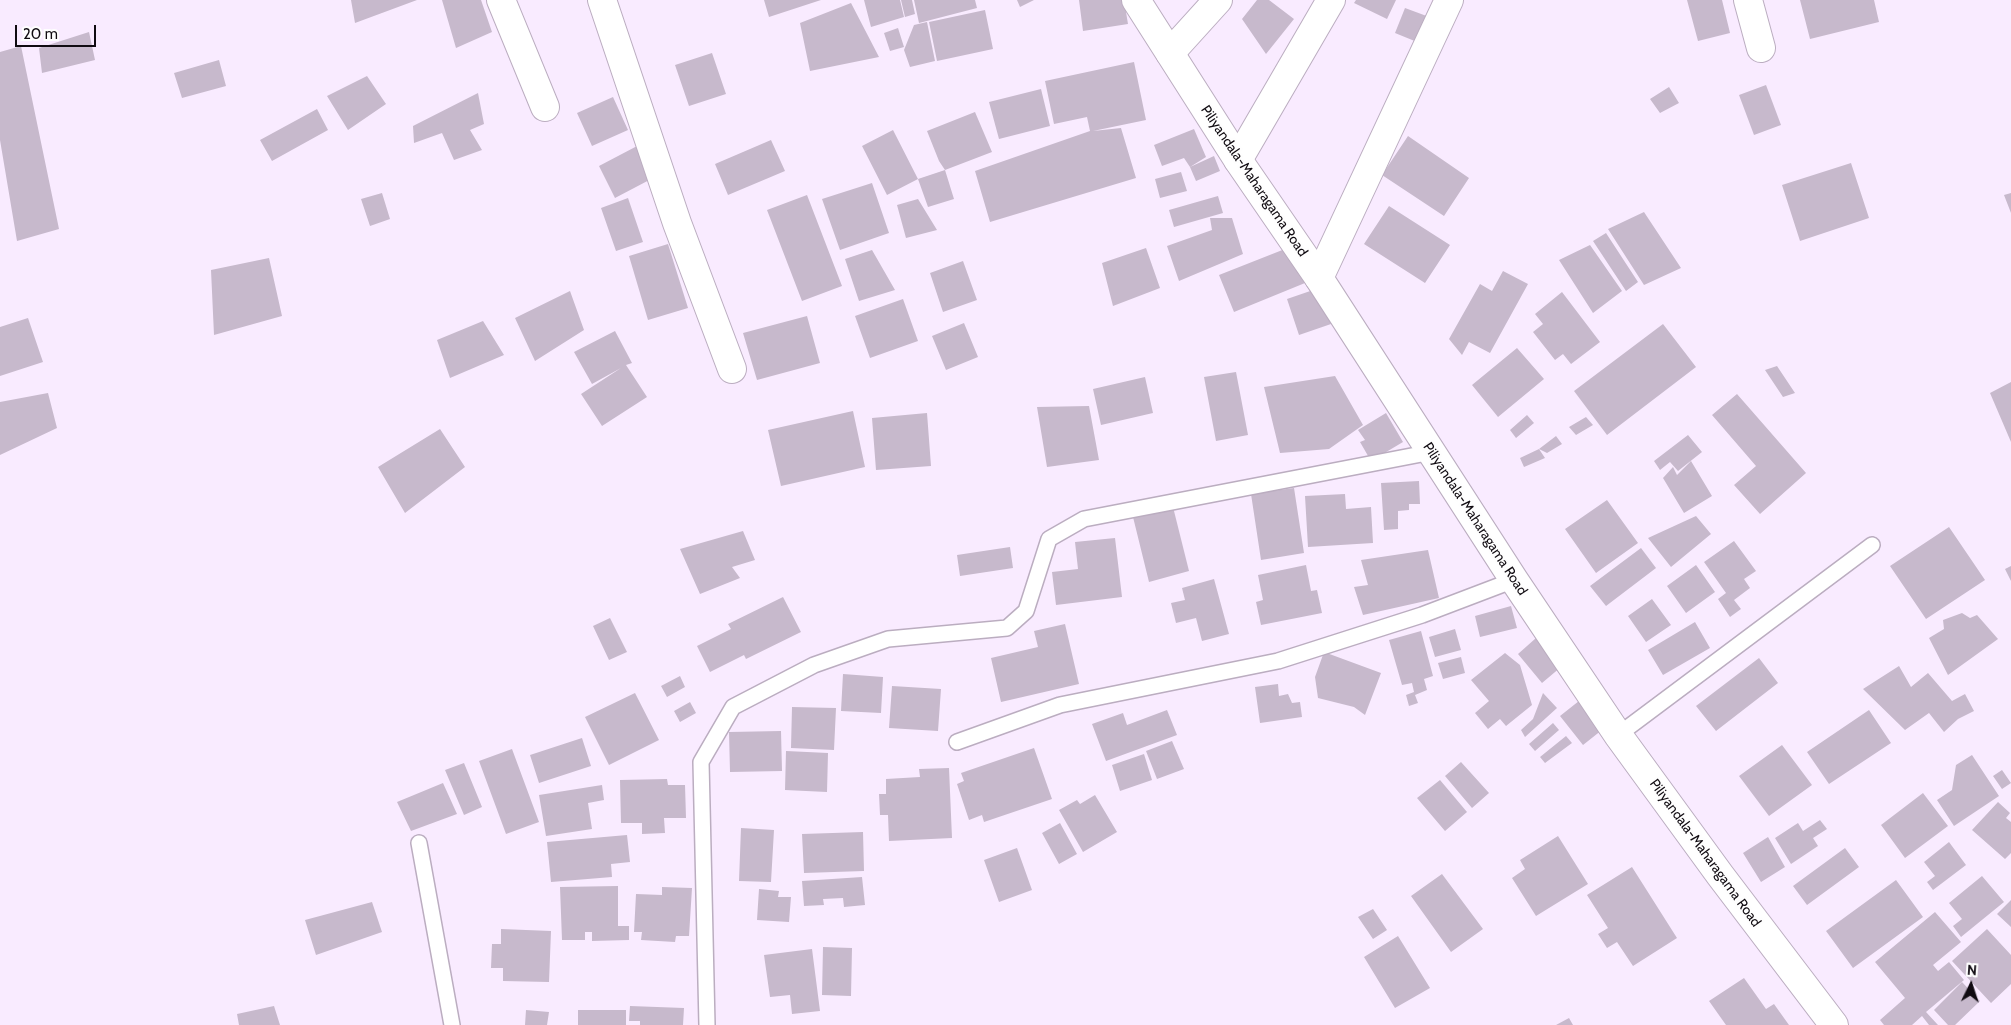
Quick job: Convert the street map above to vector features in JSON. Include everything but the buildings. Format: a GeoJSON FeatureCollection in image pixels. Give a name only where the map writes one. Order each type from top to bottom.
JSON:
{"type":"FeatureCollection","features":[{"type":"Feature","properties":{"kind":"main road"},"geometry":{"type":"LineString","coordinates":[[501,0],[545,107]]}},
{"type":"Feature","properties":{"kind":"main road"},"geometry":{"type":"LineString","coordinates":[[602,0],[677,223],[732,369]]}},
{"type":"Feature","properties":{"kind":"main road","name":"Piliyandala-Maharagama Road"},"geometry":{"type":"LineString","coordinates":[[1136,0],[1238,160],[1319,278],[1514,580],[1618,736],[1720,875],[1834,1025]]}},
{"type":"Feature","properties":{"kind":"main road"},"geometry":{"type":"LineString","coordinates":[[1170,53],[1218,0]]}},
{"type":"Feature","properties":{"kind":"main road"},"geometry":{"type":"LineString","coordinates":[[1238,160],[1331,0]]}},
{"type":"Feature","properties":{"kind":"main road"},"geometry":{"type":"LineString","coordinates":[[1319,278],[1449,0]]}},
{"type":"Feature","properties":{"kind":"main road"},"geometry":{"type":"LineString","coordinates":[[1748,0],[1761,48]]}},
{"type":"Feature","properties":{"kind":"lane"},"geometry":{"type":"LineString","coordinates":[[707,1025],[700,762],[733,707],[814,665],[888,639],[1007,628],[1026,611],[1049,539],[1084,519],[1432,452]]}},
{"type":"Feature","properties":{"kind":"lane"},"geometry":{"type":"LineString","coordinates":[[1618,736],[1872,545]]}},
{"type":"Feature","properties":{"kind":"lane"},"geometry":{"type":"LineString","coordinates":[[956,742],[1060,705],[1278,661],[1422,615],[1514,580]]}},
{"type":"Feature","properties":{"kind":"lane"},"geometry":{"type":"LineString","coordinates":[[419,843],[452,1025]]}}]}
